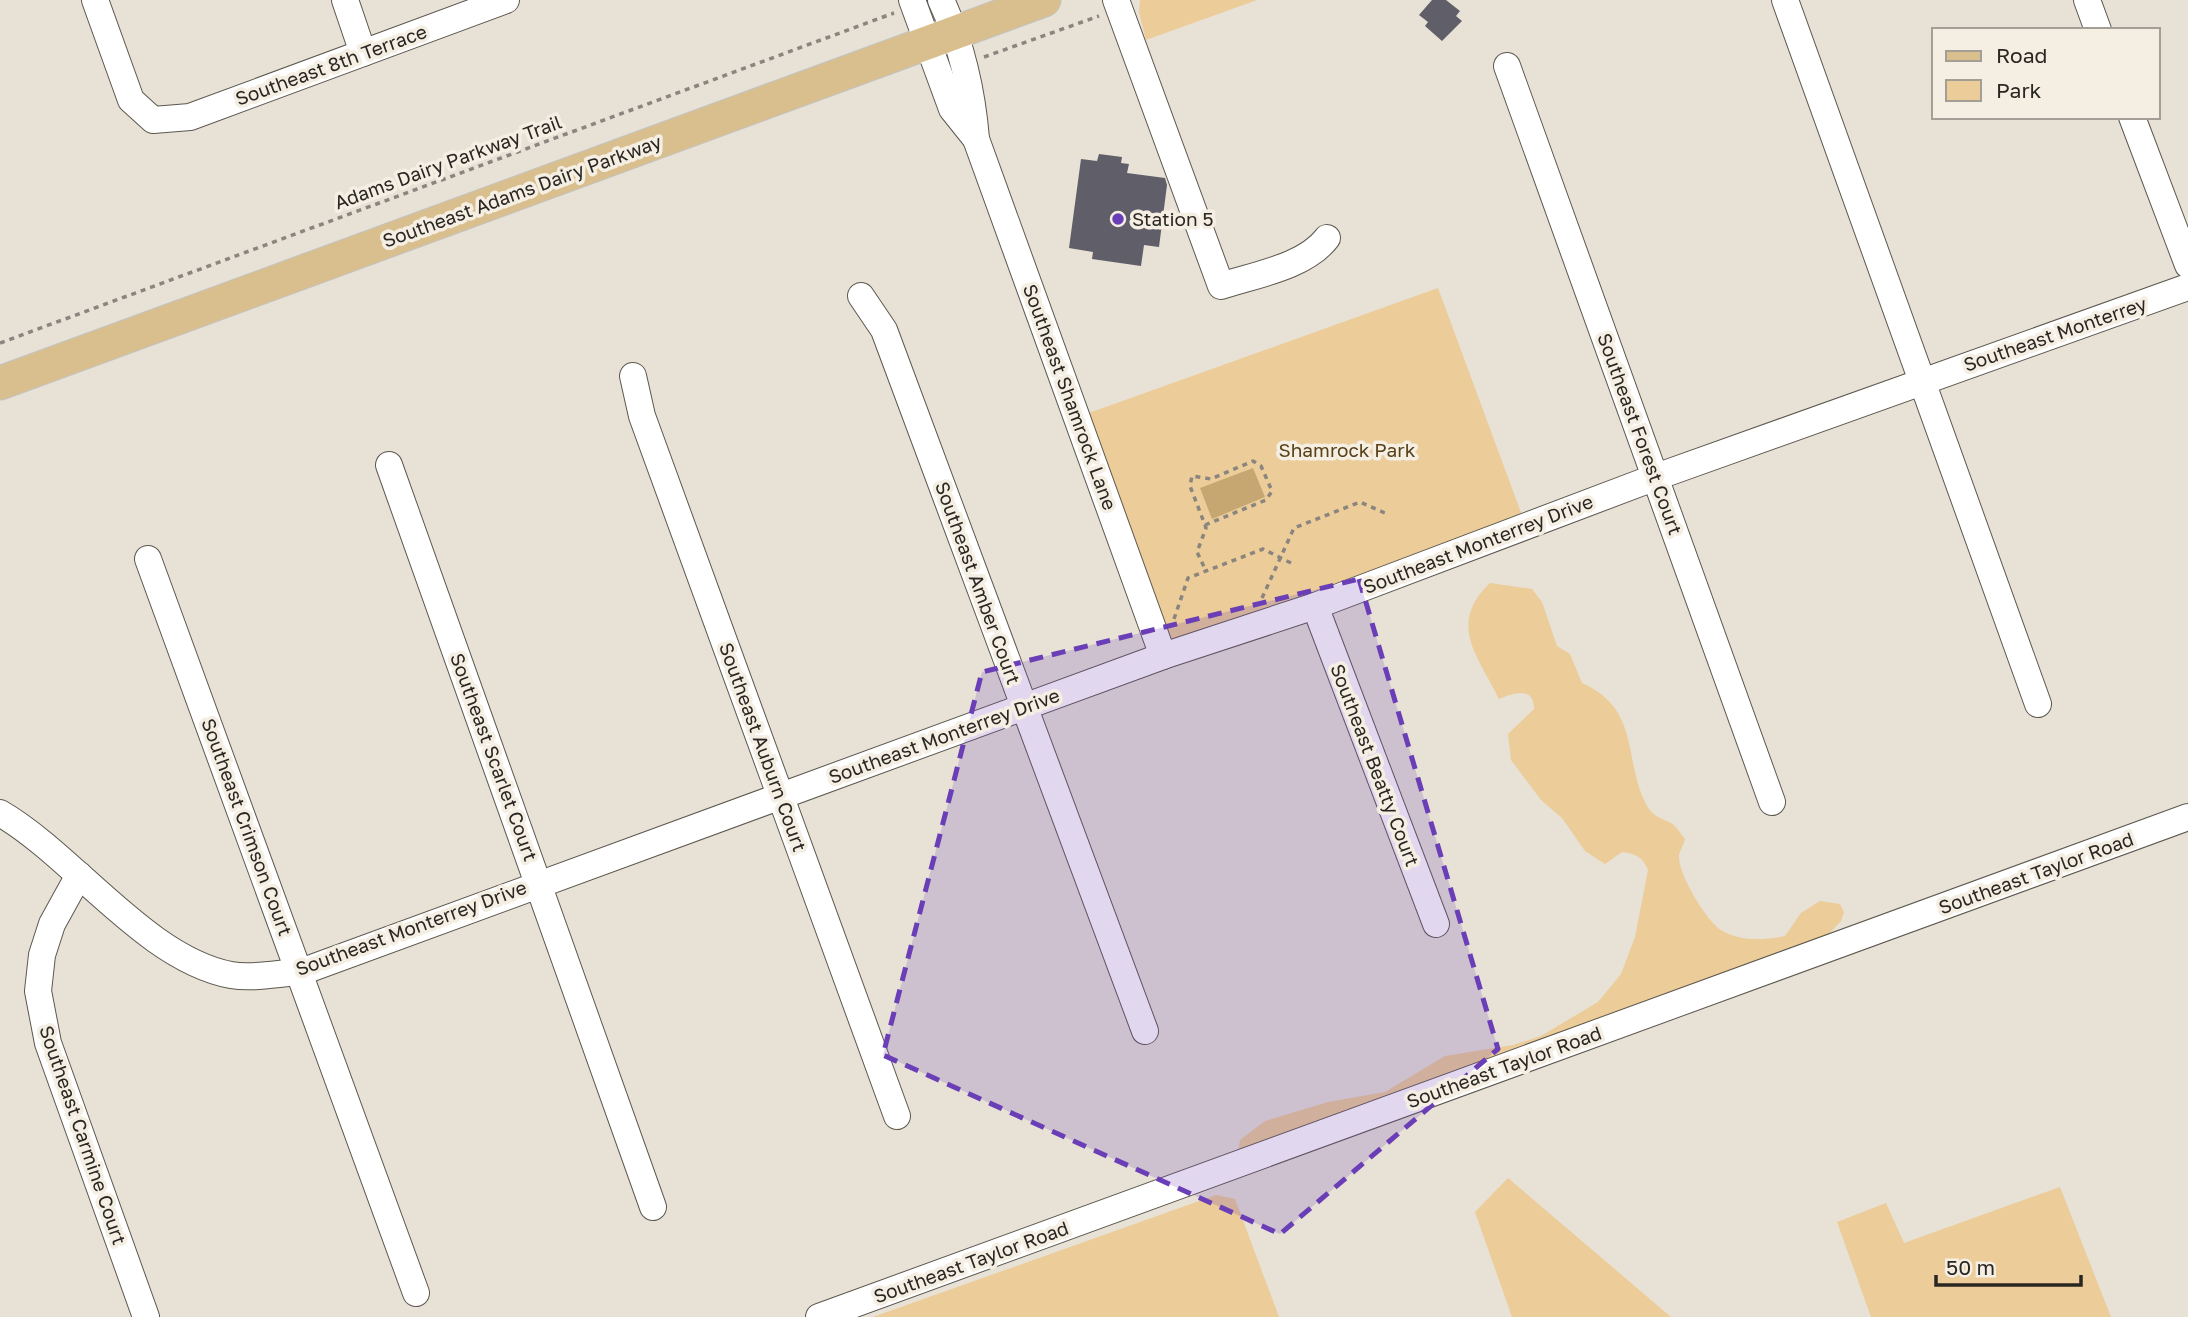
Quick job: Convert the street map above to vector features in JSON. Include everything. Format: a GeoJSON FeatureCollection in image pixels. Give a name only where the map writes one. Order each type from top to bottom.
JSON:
{"type":"FeatureCollection","features":[{"type":"Feature","properties":{"kind":"main road","name":"Southeast Adams Dairy Parkway"},"geometry":{"type":"LineString","coordinates":[[0,383],[1044,0]]}},
{"type":"Feature","properties":{"kind":"street","name":"Southeast 8th Terrace"},"geometry":{"type":"LineString","coordinates":[[95,0],[131,100],[153,120],[190,117],[506,0]]}},
{"type":"Feature","properties":{"kind":"street"},"geometry":{"type":"LineString","coordinates":[[345,0],[363,53]]}},
{"type":"Feature","properties":{"kind":"street","name":"Southeast Shamrock Lane"},"geometry":{"type":"LineString","coordinates":[[942,0],[941,38],[952,108],[976,139],[1163,656]]}},
{"type":"Feature","properties":{"kind":"street"},"geometry":{"type":"LineString","coordinates":[[1785,0],[2038,704]]}},
{"type":"Feature","properties":{"kind":"street"},"geometry":{"type":"LineString","coordinates":[[2087,0],[2097,28]]}},
{"type":"Feature","properties":{"kind":"street"},"geometry":{"type":"LineString","coordinates":[[1118,4],[1221,286],[1287,264],[1309,254],[1327,238]]}},
{"type":"Feature","properties":{"kind":"street","name":"Southeast Shamrock Lane"},"geometry":{"type":"LineString","coordinates":[[906,6],[941,38]]}},
{"type":"Feature","properties":{"kind":"street","name":"Southeast Forest Court"},"geometry":{"type":"LineString","coordinates":[[1507,66],[1772,802]]}},
{"type":"Feature","properties":{"kind":"street"},"geometry":{"type":"LineString","coordinates":[[2133,119],[2188,265]]}},
{"type":"Feature","properties":{"kind":"street","name":"Southeast Monterrey"},"geometry":{"type":"LineString","coordinates":[[1921,381],[2188,287]]}},
{"type":"Feature","properties":{"kind":"street","name":"Southeast Amber Court"},"geometry":{"type":"LineString","coordinates":[[861,296],[884,330],[1145,1031]]}},
{"type":"Feature","properties":{"kind":"street","name":"Southeast Auburn Court"},"geometry":{"type":"LineString","coordinates":[[634,376],[642,416],[897,1116]]}},
{"type":"Feature","properties":{"kind":"street","name":"Southeast Monterrey Drive"},"geometry":{"type":"LineString","coordinates":[[0,813],[164,945],[202,965],[232,975],[301,972],[1163,656],[1315,606],[1656,477],[1921,381]]}},
{"type":"Feature","properties":{"kind":"street","name":"Southeast Scarlet Court"},"geometry":{"type":"LineString","coordinates":[[389,465],[653,1208]]}},
{"type":"Feature","properties":{"kind":"street","name":"Southeast Crimson Court"},"geometry":{"type":"LineString","coordinates":[[148,559],[416,1293]]}},
{"type":"Feature","properties":{"kind":"street","name":"Southeast Beatty Court"},"geometry":{"type":"LineString","coordinates":[[1315,606],[1436,924]]}},
{"type":"Feature","properties":{"kind":"street","name":"Southeast Taylor Road"},"geometry":{"type":"LineString","coordinates":[[819,1317],[2188,817]]}},
{"type":"Feature","properties":{"kind":"street","name":"Southeast Carmine Court"},"geometry":{"type":"LineString","coordinates":[[79,875],[52,924],[42,955],[38,991],[48,1044],[146,1317]]}},
{"type":"Feature","properties":{"kind":"path"},"geometry":{"type":"LineString","coordinates":[[978,59],[1118,4]]}},
{"type":"Feature","properties":{"kind":"path","name":"Adams Dairy Parkway Trail"},"geometry":{"type":"LineString","coordinates":[[0,343],[906,6]]}},
{"type":"Feature","properties":{"kind":"path"},"geometry":{"type":"LineString","coordinates":[[1205,525],[1266,500],[1272,491],[1261,466],[1253,461],[1211,479],[1192,476],[1190,486],[1205,525],[1197,552],[1206,571]]}},
{"type":"Feature","properties":{"kind":"path"},"geometry":{"type":"LineString","coordinates":[[1262,600],[1294,528],[1360,502],[1387,514]]}},
{"type":"Feature","properties":{"kind":"path"},"geometry":{"type":"LineString","coordinates":[[1176,630],[1173,622],[1188,579],[1263,549],[1295,565]]}},
{"type":"Feature","properties":{"kind":"highlighted area"},"geometry":{"type":"Polygon","coordinates":[[[1359,579],[1498,1049],[1280,1234],[883,1055],[982,672],[1359,579]]]}},
{"type":"Feature","properties":{"kind":"green space"},"geometry":{"type":"Polygon","coordinates":[[[1140,0],[1257,0],[1146,40],[1139,12],[1140,0]]]}},
{"type":"Feature","properties":{"kind":"green space","name":"Shamrock Park"},"geometry":{"type":"Polygon","coordinates":[[[1438,288],[1523,518],[1170,641],[1089,413],[1438,288]]]}},
{"type":"Feature","properties":{"kind":"green space"},"geometry":{"type":"Polygon","coordinates":[[[1490,583],[1532,589],[1542,602],[1557,646],[1570,654],[1582,683],[1601,694],[1614,707],[1622,721],[1646,804],[1654,814],[1673,824],[1685,839],[1679,855],[1683,873],[1694,896],[1715,925],[1736,937],[1761,939],[1785,936],[1801,913],[1820,901],[1840,904],[1844,912],[1841,921],[1820,943],[1238,1152],[1240,1140],[1265,1121],[1328,1102],[1385,1092],[1445,1056],[1513,1045],[1541,1036],[1598,1002],[1621,974],[1635,937],[1648,870],[1641,859],[1631,854],[1622,852],[1605,864],[1585,851],[1562,818],[1541,800],[1511,760],[1508,734],[1534,709],[1531,697],[1527,694],[1517,693],[1499,699],[1470,640],[1470,612],[1477,598],[1490,583]]]}},
{"type":"Feature","properties":{"kind":"green space"},"geometry":{"type":"Polygon","coordinates":[[[1508,1178],[1671,1317],[1512,1317],[1475,1212],[1508,1178]]]}},
{"type":"Feature","properties":{"kind":"green space"},"geometry":{"type":"Polygon","coordinates":[[[2060,1187],[2111,1317],[1871,1317],[1837,1222],[1886,1203],[1904,1243],[2060,1187]]]}},
{"type":"Feature","properties":{"kind":"green space"},"geometry":{"type":"Polygon","coordinates":[[[1216,1195],[1235,1199],[1279,1317],[873,1317],[1216,1195]]]}},
{"type":"Feature","properties":{"kind":"shaded area"},"geometry":{"type":"Polygon","coordinates":[[[1253,468],[1265,497],[1212,519],[1200,488],[1253,468]]]}},
{"type":"Feature","properties":{"kind":"building"},"geometry":{"type":"Polygon","coordinates":[[[1432,0],[1446,0],[1460,11],[1456,16],[1462,21],[1442,41],[1425,26],[1428,22],[1419,15],[1432,0]]]}},
{"type":"Feature","properties":{"kind":"building","name":"Station 5"},"geometry":{"type":"Polygon","coordinates":[[[1099,154],[1122,157],[1121,163],[1129,164],[1127,173],[1165,178],[1167,185],[1159,247],[1144,245],[1141,266],[1092,259],[1093,252],[1069,248],[1081,159],[1097,161],[1099,154]]]}},
{"type":"Feature","properties":{"kind":"place","name":"Station 5"},"geometry":{"type":"Point","coordinates":[1118,219]}}]}
